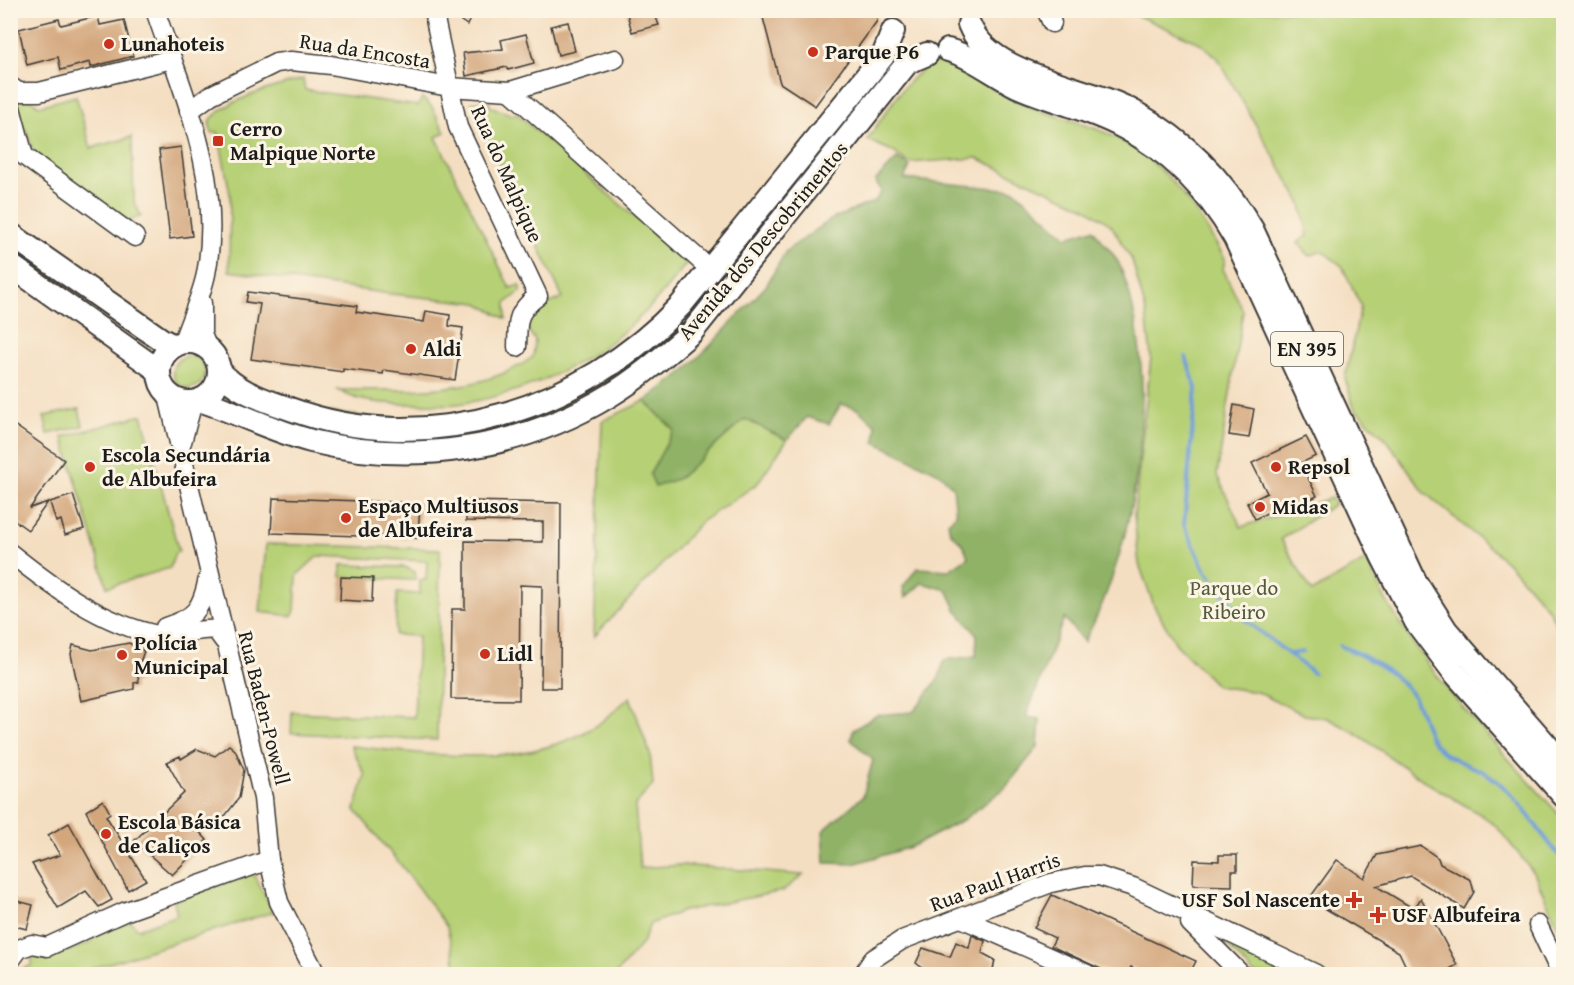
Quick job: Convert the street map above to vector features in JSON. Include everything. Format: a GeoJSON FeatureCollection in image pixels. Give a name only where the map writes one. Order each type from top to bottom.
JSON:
{"type":"FeatureCollection","features":[{"type":"Feature","properties":{"kind":"main road","name":"Avenida dos Descobrimentos"},"geometry":{"type":"LineString","coordinates":[[197,401],[277,431],[364,451],[413,453],[450,451],[504,441],[559,422],[609,396],[653,366],[692,332],[908,62],[938,52],[962,39],[970,17]]}},
{"type":"Feature","properties":{"kind":"main road","name":"EN 395"},"geometry":{"type":"LineString","coordinates":[[970,17],[974,37],[1006,61],[1131,110],[1159,127],[1195,155],[1228,191],[1252,229],[1416,583],[1446,630],[1563,765]]}},
{"type":"Feature","properties":{"kind":"main road","name":"Avenida dos Descobrimentos"},"geometry":{"type":"LineString","coordinates":[[219,370],[234,385],[257,397],[306,415],[395,430],[447,426],[494,418],[533,406],[570,389],[614,362],[656,332],[711,270],[883,56],[891,21]]}},
{"type":"Feature","properties":{"kind":"main road"},"geometry":{"type":"LineString","coordinates":[[891,21],[907,48],[938,52]]}},
{"type":"Feature","properties":{"kind":"main road","name":"EN 395"},"geometry":{"type":"LineString","coordinates":[[938,52],[968,56],[1015,85],[1122,126],[1166,154],[1213,202],[1235,238],[1382,556],[1416,622],[1453,671],[1563,795]]}},
{"type":"Feature","properties":{"kind":"main road"},"geometry":{"type":"LineString","coordinates":[[10,234],[162,340],[178,345],[200,344],[208,349],[217,362],[219,370],[213,391],[197,401],[179,401],[167,392],[160,380],[161,361],[178,345]]}},
{"type":"Feature","properties":{"kind":"main road"},"geometry":{"type":"LineString","coordinates":[[10,265],[159,370]]}},
{"type":"Feature","properties":{"kind":"street"},"geometry":{"type":"LineString","coordinates":[[155,10],[202,151],[209,196],[209,257],[202,290],[178,345]]}},
{"type":"Feature","properties":{"kind":"street","name":"Rua do Malpique"},"geometry":{"type":"LineString","coordinates":[[432,10],[458,127],[538,296],[524,307],[518,316],[517,347]]}},
{"type":"Feature","properties":{"kind":"street"},"geometry":{"type":"LineString","coordinates":[[10,86],[18,92],[39,92],[172,59]]}},
{"type":"Feature","properties":{"kind":"street","name":"Rua da Encosta"},"geometry":{"type":"LineString","coordinates":[[189,111],[211,95],[276,63],[291,61],[332,65],[449,87],[510,91],[615,59]]}},
{"type":"Feature","properties":{"kind":"street"},"geometry":{"type":"LineString","coordinates":[[510,91],[711,270]]}},
{"type":"Feature","properties":{"kind":"street"},"geometry":{"type":"LineString","coordinates":[[10,104],[24,156],[135,237]]}},
{"type":"Feature","properties":{"kind":"street"},"geometry":{"type":"LineString","coordinates":[[202,290],[202,334],[208,349]]}},
{"type":"Feature","properties":{"kind":"street","name":"Rua Baden-Powell"},"geometry":{"type":"LineString","coordinates":[[167,392],[208,573],[208,608],[225,641],[263,798],[269,860],[279,902],[316,975]]}},
{"type":"Feature","properties":{"kind":"street","name":"Rua Baden-Powell"},"geometry":{"type":"LineString","coordinates":[[181,447],[183,429],[197,401]]}},
{"type":"Feature","properties":{"kind":"street"},"geometry":{"type":"LineString","coordinates":[[11,554],[80,603],[115,623],[160,636],[205,628],[216,630],[225,641]]}},
{"type":"Feature","properties":{"kind":"street"},"geometry":{"type":"LineString","coordinates":[[136,629],[162,628],[186,621],[208,608]]}},
{"type":"Feature","properties":{"kind":"street"},"geometry":{"type":"LineString","coordinates":[[205,628],[208,608]]}},
{"type":"Feature","properties":{"kind":"street"},"geometry":{"type":"LineString","coordinates":[[10,961],[19,949],[32,944],[47,947],[124,912],[269,860]]}},
{"type":"Feature","properties":{"kind":"street","name":"Rua Paul Harris"},"geometry":{"type":"LineString","coordinates":[[863,975],[873,959],[886,948],[1051,883],[1085,876],[1115,880],[1305,972]]}},
{"type":"Feature","properties":{"kind":"street"},"geometry":{"type":"LineString","coordinates":[[1171,906],[1207,936],[1241,975]]}},
{"type":"Feature","properties":{"kind":"street"},"geometry":{"type":"LineString","coordinates":[[961,918],[1086,975]]}},
{"type":"Feature","properties":{"kind":"street"},"geometry":{"type":"LineString","coordinates":[[1538,925],[1561,975]]}},
{"type":"Feature","properties":{"kind":"green space"},"geometry":{"type":"Polygon","coordinates":[[[1127,11],[1563,11],[1563,640],[1549,610],[1507,562],[1424,492],[1387,440],[1354,408],[1345,378],[1361,306],[1342,266],[1322,251],[1309,256],[1298,242],[1308,236],[1301,204],[1217,57],[1200,43],[1127,11]]]}},
{"type":"Feature","properties":{"kind":"green space"},"geometry":{"type":"Polygon","coordinates":[[[898,48],[905,54],[682,329],[600,393],[518,428],[409,447],[308,432],[218,395],[224,388],[250,403],[484,430],[517,422],[597,385],[898,48]]]}},
{"type":"Feature","properties":{"kind":"green space","name":"Parque do Ribeiro"},"geometry":{"type":"Polygon","coordinates":[[[939,61],[967,72],[1012,99],[1121,140],[1158,167],[1187,200],[1225,259],[1223,269],[1243,311],[1217,475],[1241,527],[1331,498],[1335,504],[1281,539],[1312,592],[1366,560],[1405,632],[1429,665],[1454,697],[1563,819],[1563,938],[1534,873],[1496,826],[1483,816],[1426,782],[1354,732],[1327,718],[1305,715],[1257,692],[1217,686],[1176,644],[1154,606],[1139,564],[1134,515],[1151,357],[1146,312],[1132,260],[1111,225],[1086,208],[977,158],[909,163],[892,151],[867,140],[908,83],[929,65],[939,61]]]}},
{"type":"Feature","properties":{"kind":"green space"},"geometry":{"type":"Polygon","coordinates":[[[303,79],[305,90],[418,106],[422,98],[432,107],[445,132],[436,137],[510,288],[520,285],[520,292],[506,303],[506,319],[478,303],[391,294],[229,271],[230,194],[218,132],[212,133],[209,123],[225,107],[237,101],[303,79]]]}},
{"type":"Feature","properties":{"kind":"green space"},"geometry":{"type":"Polygon","coordinates":[[[76,96],[91,148],[132,137],[134,202],[141,216],[123,224],[34,155],[27,131],[20,127],[17,99],[29,98],[39,106],[76,96]]]}},
{"type":"Feature","properties":{"kind":"green space"},"geometry":{"type":"Polygon","coordinates":[[[490,102],[489,106],[513,115],[516,113],[687,263],[653,304],[629,327],[587,358],[539,382],[489,398],[453,404],[387,403],[366,401],[347,395],[338,390],[439,388],[488,379],[511,370],[533,357],[535,340],[527,329],[525,319],[532,310],[563,298],[478,119],[472,103],[490,102]]]}},
{"type":"Feature","properties":{"kind":"green space"},"geometry":{"type":"Polygon","coordinates":[[[897,159],[910,166],[904,179],[1014,190],[1067,237],[1093,229],[1118,261],[1133,309],[1140,356],[1142,406],[1139,457],[1131,507],[1119,556],[1103,602],[1084,642],[1064,618],[1026,717],[1040,719],[1038,747],[1005,788],[963,820],[911,847],[853,864],[825,863],[823,831],[863,796],[873,760],[851,740],[853,730],[877,715],[913,712],[939,678],[944,660],[976,656],[977,635],[957,611],[947,590],[922,583],[905,598],[903,587],[917,568],[949,570],[968,557],[963,544],[950,532],[948,522],[956,515],[953,487],[939,473],[875,442],[876,425],[857,409],[841,404],[829,424],[807,417],[787,440],[745,419],[679,478],[655,487],[650,474],[674,430],[645,401],[682,373],[707,349],[766,286],[786,251],[832,219],[875,201],[882,191],[875,181],[897,159]]]}},
{"type":"Feature","properties":{"kind":"green space"},"geometry":{"type":"Polygon","coordinates":[[[189,356],[200,361],[205,372],[200,383],[189,388],[178,383],[173,372],[178,361],[189,356]]]}},
{"type":"Feature","properties":{"kind":"green space"},"geometry":{"type":"Polygon","coordinates":[[[645,401],[674,430],[650,474],[679,478],[745,419],[787,440],[757,484],[701,522],[594,637],[602,421],[645,401]]]}},
{"type":"Feature","properties":{"kind":"green space"},"geometry":{"type":"Polygon","coordinates":[[[79,409],[83,426],[48,434],[44,416],[79,409]]]}},
{"type":"Feature","properties":{"kind":"green space"},"geometry":{"type":"Polygon","coordinates":[[[142,415],[179,552],[175,553],[170,568],[107,587],[63,437],[142,415]]]}},
{"type":"Feature","properties":{"kind":"green space"},"geometry":{"type":"Polygon","coordinates":[[[266,544],[440,549],[437,740],[291,733],[292,712],[414,717],[418,636],[395,635],[397,593],[420,594],[420,580],[426,580],[427,561],[318,556],[297,575],[295,611],[292,616],[260,612],[266,544]]]}},
{"type":"Feature","properties":{"kind":"green space"},"geometry":{"type":"Polygon","coordinates":[[[341,565],[405,567],[415,572],[415,580],[341,577],[341,565]]]}},
{"type":"Feature","properties":{"kind":"green space"},"geometry":{"type":"Polygon","coordinates":[[[630,697],[650,754],[653,785],[635,805],[640,868],[681,865],[803,875],[783,891],[683,911],[650,924],[643,942],[616,974],[458,974],[447,927],[405,870],[355,810],[365,775],[351,746],[413,753],[476,756],[537,750],[566,741],[594,727],[630,697]]]}},
{"type":"Feature","properties":{"kind":"green space"},"geometry":{"type":"Polygon","coordinates":[[[253,873],[273,912],[75,974],[14,974],[32,965],[32,951],[56,951],[59,954],[92,942],[93,936],[130,921],[138,929],[177,915],[174,901],[253,873]]]}},
{"type":"Feature","properties":{"kind":"green space"},"geometry":{"type":"Polygon","coordinates":[[[1222,940],[1281,967],[1285,974],[1254,974],[1222,940]]]}},
{"type":"Feature","properties":{"kind":"building"},"geometry":{"type":"Polygon","coordinates":[[[445,10],[475,10],[467,25],[445,10]]]}},
{"type":"Feature","properties":{"kind":"building"},"geometry":{"type":"Polygon","coordinates":[[[626,10],[653,10],[659,25],[632,32],[626,10]]]}},
{"type":"Feature","properties":{"kind":"building","name":"Parque P6"},"geometry":{"type":"Polygon","coordinates":[[[761,10],[876,10],[877,21],[815,106],[780,83],[761,10]]]}},
{"type":"Feature","properties":{"kind":"building"},"geometry":{"type":"Polygon","coordinates":[[[98,16],[100,25],[124,20],[133,56],[91,67],[90,62],[61,70],[58,57],[27,65],[19,29],[59,19],[61,25],[98,16]]]}},
{"type":"Feature","properties":{"kind":"building"},"geometry":{"type":"Polygon","coordinates":[[[568,22],[575,51],[558,55],[551,26],[568,22]]]}},
{"type":"Feature","properties":{"kind":"building"},"geometry":{"type":"Polygon","coordinates":[[[526,34],[534,63],[508,70],[507,67],[466,76],[463,53],[503,49],[501,40],[526,34]]]}},
{"type":"Feature","properties":{"kind":"building"},"geometry":{"type":"Polygon","coordinates":[[[181,147],[192,236],[170,239],[159,150],[181,147]]]}},
{"type":"Feature","properties":{"kind":"building"},"geometry":{"type":"Polygon","coordinates":[[[248,292],[357,306],[356,312],[424,322],[426,311],[450,315],[449,326],[463,328],[455,380],[384,370],[383,374],[343,369],[343,372],[251,359],[260,304],[246,302],[248,292]]]}},
{"type":"Feature","properties":{"kind":"building"},"geometry":{"type":"Polygon","coordinates":[[[1234,405],[1254,409],[1249,438],[1229,435],[1234,405]]]}},
{"type":"Feature","properties":{"kind":"building"},"geometry":{"type":"Polygon","coordinates":[[[10,422],[64,460],[30,508],[48,502],[28,530],[10,517],[10,422]]]}},
{"type":"Feature","properties":{"kind":"building"},"geometry":{"type":"Polygon","coordinates":[[[1306,437],[1316,456],[1301,463],[1317,496],[1290,510],[1286,503],[1255,519],[1247,503],[1267,493],[1252,463],[1306,437]]]}},
{"type":"Feature","properties":{"kind":"building"},"geometry":{"type":"Polygon","coordinates":[[[73,495],[84,529],[65,535],[61,520],[56,522],[50,502],[73,495]]]}},
{"type":"Feature","properties":{"kind":"building","name":"Espaço Multiusos de Albufeira"},"geometry":{"type":"Polygon","coordinates":[[[273,498],[420,503],[418,538],[271,533],[273,498]]]}},
{"type":"Feature","properties":{"kind":"building","name":"Lidl"},"geometry":{"type":"Polygon","coordinates":[[[466,501],[561,503],[560,688],[541,688],[542,586],[520,585],[519,700],[451,699],[452,609],[465,609],[465,541],[543,542],[543,522],[466,521],[466,501]]]}},
{"type":"Feature","properties":{"kind":"building"},"geometry":{"type":"Polygon","coordinates":[[[341,577],[373,578],[372,602],[340,600],[341,577]]]}},
{"type":"Feature","properties":{"kind":"building"},"geometry":{"type":"Polygon","coordinates":[[[129,643],[144,651],[137,671],[139,682],[134,683],[134,689],[81,701],[71,654],[73,645],[92,650],[129,643]]]}},
{"type":"Feature","properties":{"kind":"building"},"geometry":{"type":"Polygon","coordinates":[[[229,745],[235,750],[244,770],[239,798],[225,816],[197,829],[207,840],[172,875],[134,841],[184,793],[167,762],[180,756],[181,759],[197,749],[215,756],[229,745]]]}},
{"type":"Feature","properties":{"kind":"building"},"geometry":{"type":"Polygon","coordinates":[[[103,800],[110,813],[106,816],[146,880],[128,890],[86,811],[103,800]]]}},
{"type":"Feature","properties":{"kind":"building"},"geometry":{"type":"Polygon","coordinates":[[[69,823],[112,900],[99,907],[86,891],[58,908],[32,864],[60,855],[48,835],[69,823]]]}},
{"type":"Feature","properties":{"kind":"building"},"geometry":{"type":"Polygon","coordinates":[[[1421,846],[1438,858],[1440,864],[1471,880],[1474,892],[1464,909],[1411,876],[1376,886],[1414,909],[1421,898],[1457,965],[1439,975],[1410,975],[1399,952],[1309,899],[1337,860],[1364,878],[1377,855],[1421,846]]]}},
{"type":"Feature","properties":{"kind":"building"},"geometry":{"type":"Polygon","coordinates":[[[1219,855],[1237,855],[1237,871],[1232,871],[1232,886],[1193,885],[1194,860],[1219,861],[1219,855]]]}},
{"type":"Feature","properties":{"kind":"building"},"geometry":{"type":"Polygon","coordinates":[[[1052,895],[1196,961],[1189,975],[1147,975],[1131,967],[1127,975],[1114,975],[1051,946],[1055,938],[1034,928],[1052,895]]]}},
{"type":"Feature","properties":{"kind":"building"},"geometry":{"type":"Polygon","coordinates":[[[10,899],[33,905],[27,929],[10,925],[10,899]]]}},
{"type":"Feature","properties":{"kind":"building"},"geometry":{"type":"Polygon","coordinates":[[[972,935],[985,941],[982,953],[995,960],[992,975],[923,975],[925,970],[916,963],[923,948],[950,957],[956,942],[969,948],[972,935]]]}},
{"type":"Feature","properties":{"kind":"waterway"},"geometry":{"type":"LineString","coordinates":[[1186,357],[1196,388],[1184,525],[1205,570],[1244,619],[1313,673]]}},
{"type":"Feature","properties":{"kind":"waterway"},"geometry":{"type":"LineString","coordinates":[[1340,646],[1372,661],[1403,684],[1416,702],[1435,745],[1445,754],[1489,775],[1500,784],[1520,804],[1564,861]]}},
{"type":"Feature","properties":{"kind":"waterway"},"geometry":{"type":"LineString","coordinates":[[1290,654],[1303,652]]}},
{"type":"Feature","properties":{"kind":"place","name":"Lunahoteis"},"geometry":{"type":"Point","coordinates":[109,44]}},
{"type":"Feature","properties":{"kind":"place","name":"Parque P6"},"geometry":{"type":"Point","coordinates":[813,52]}},
{"type":"Feature","properties":{"kind":"place","name":"Cerro Malpique Norte"},"geometry":{"type":"Point","coordinates":[218,141]}},
{"type":"Feature","properties":{"kind":"place","name":"Aldi"},"geometry":{"type":"Point","coordinates":[411,349]}},
{"type":"Feature","properties":{"kind":"place","name":"Escola Secundária de Albufeira"},"geometry":{"type":"Point","coordinates":[90,467]}},
{"type":"Feature","properties":{"kind":"place","name":"Repsol"},"geometry":{"type":"Point","coordinates":[1276,467]}},
{"type":"Feature","properties":{"kind":"place","name":"Midas"},"geometry":{"type":"Point","coordinates":[1260,507]}},
{"type":"Feature","properties":{"kind":"place","name":"Espaço Multiusos de Albufeira"},"geometry":{"type":"Point","coordinates":[346,518]}},
{"type":"Feature","properties":{"kind":"place","name":"Lidl"},"geometry":{"type":"Point","coordinates":[485,654]}},
{"type":"Feature","properties":{"kind":"place","name":"Polícia Municipal"},"geometry":{"type":"Point","coordinates":[122,655]}},
{"type":"Feature","properties":{"kind":"place","name":"Escola Básica de Caliços"},"geometry":{"type":"Point","coordinates":[106,834]}},
{"type":"Feature","properties":{"kind":"place","name":"USF Sol Nascente"},"geometry":{"type":"Point","coordinates":[1354,900]}},
{"type":"Feature","properties":{"kind":"place","name":"USF Albufeira"},"geometry":{"type":"Point","coordinates":[1378,915]}}]}
